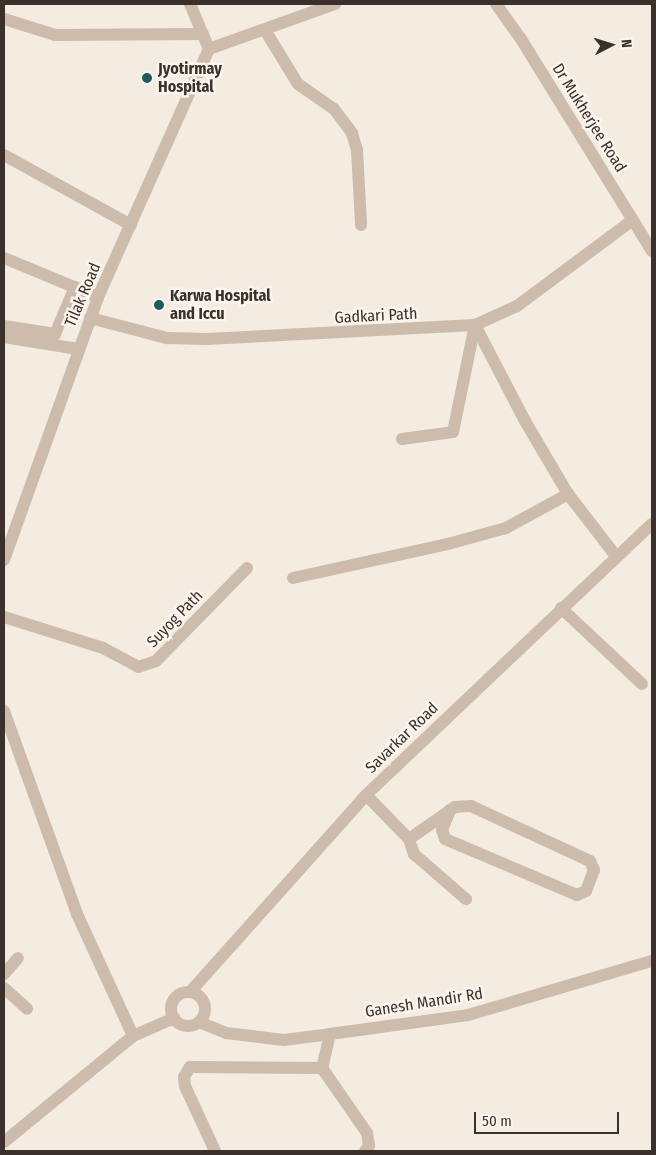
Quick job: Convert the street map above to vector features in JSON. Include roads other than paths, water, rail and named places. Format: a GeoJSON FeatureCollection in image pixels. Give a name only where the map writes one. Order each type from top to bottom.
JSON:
{"type":"FeatureCollection","features":[{"type":"Feature","properties":{"kind":"street"},"geometry":{"type":"LineString","coordinates":[[190,4],[209,49],[265,30],[290,18],[335,4]]}},
{"type":"Feature","properties":{"kind":"street","name":"Dr Mukherjee Road"},"geometry":{"type":"LineString","coordinates":[[496,4],[521,39],[652,251]]}},
{"type":"Feature","properties":{"kind":"street"},"geometry":{"type":"LineString","coordinates":[[4,19],[55,35],[203,34]]}},
{"type":"Feature","properties":{"kind":"street"},"geometry":{"type":"LineString","coordinates":[[265,30],[298,84],[334,109],[352,133],[357,150],[361,225]]}},
{"type":"Feature","properties":{"kind":"street","name":"Tilak Road"},"geometry":{"type":"LineString","coordinates":[[4,560],[98,297],[209,49]]}},
{"type":"Feature","properties":{"kind":"street"},"geometry":{"type":"LineString","coordinates":[[4,155],[131,225]]}},
{"type":"Feature","properties":{"kind":"street","name":"Gadkari Path"},"geometry":{"type":"LineString","coordinates":[[90,318],[166,338],[207,340],[475,325],[516,306],[633,220]]}},
{"type":"Feature","properties":{"kind":"street"},"geometry":{"type":"LineString","coordinates":[[4,258],[98,297]]}},
{"type":"Feature","properties":{"kind":"street"},"geometry":{"type":"LineString","coordinates":[[12,335],[56,334],[74,287]]}},
{"type":"Feature","properties":{"kind":"street"},"geometry":{"type":"LineString","coordinates":[[402,439],[453,432],[475,325]]}},
{"type":"Feature","properties":{"kind":"street"},"geometry":{"type":"LineString","coordinates":[[475,325],[525,420],[568,494],[616,556]]}},
{"type":"Feature","properties":{"kind":"street"},"geometry":{"type":"LineString","coordinates":[[4,326],[12,335],[78,349]]}},
{"type":"Feature","properties":{"kind":"street"},"geometry":{"type":"LineString","coordinates":[[293,578],[448,544],[506,528],[568,494]]}},
{"type":"Feature","properties":{"kind":"street","name":"Savarkar Road"},"geometry":{"type":"LineString","coordinates":[[190,992],[366,795],[561,608],[652,524]]}},
{"type":"Feature","properties":{"kind":"street","name":"Suyog Path"},"geometry":{"type":"LineString","coordinates":[[4,617],[103,648],[138,667],[156,661],[248,568]]}},
{"type":"Feature","properties":{"kind":"street"},"geometry":{"type":"LineString","coordinates":[[561,608],[642,684]]}},
{"type":"Feature","properties":{"kind":"street"},"geometry":{"type":"LineString","coordinates":[[4,711],[77,914],[133,1036]]}},
{"type":"Feature","properties":{"kind":"street"},"geometry":{"type":"LineString","coordinates":[[366,795],[409,839],[414,854],[466,899]]}},
{"type":"Feature","properties":{"kind":"street"},"geometry":{"type":"LineString","coordinates":[[409,839],[450,810],[471,806],[590,861],[594,870],[586,891],[577,895],[445,839],[442,830],[450,810]]}},
{"type":"Feature","properties":{"kind":"street"},"geometry":{"type":"LineString","coordinates":[[4,974],[18,958]]}},
{"type":"Feature","properties":{"kind":"street","name":"Ganesh Mandir Rd"},"geometry":{"type":"LineString","coordinates":[[199,1022],[226,1033],[284,1040],[330,1034],[468,1015],[652,961]]}},
{"type":"Feature","properties":{"kind":"street"},"geometry":{"type":"LineString","coordinates":[[4,988],[27,1009]]}},
{"type":"Feature","properties":{"kind":"street"},"geometry":{"type":"LineString","coordinates":[[190,992],[200,997],[205,1006],[199,1022],[183,1025],[174,1018],[171,1008],[175,998],[190,992]]}},
{"type":"Feature","properties":{"kind":"street"},"geometry":{"type":"LineString","coordinates":[[4,1142],[133,1036],[174,1018]]}},
{"type":"Feature","properties":{"kind":"street"},"geometry":{"type":"LineString","coordinates":[[330,1034],[322,1068],[367,1133],[368,1146],[365,1151]]}},
{"type":"Feature","properties":{"kind":"street"},"geometry":{"type":"LineString","coordinates":[[216,1151],[185,1086],[184,1077],[190,1067],[322,1068]]}},
{"type":"Feature","properties":{"kind":"place","name":"Jyotirmay Hospital"},"geometry":{"type":"Point","coordinates":[147,78]}},
{"type":"Feature","properties":{"kind":"place","name":"Karwa Hospital and Iccu"},"geometry":{"type":"Point","coordinates":[159,305]}}]}
